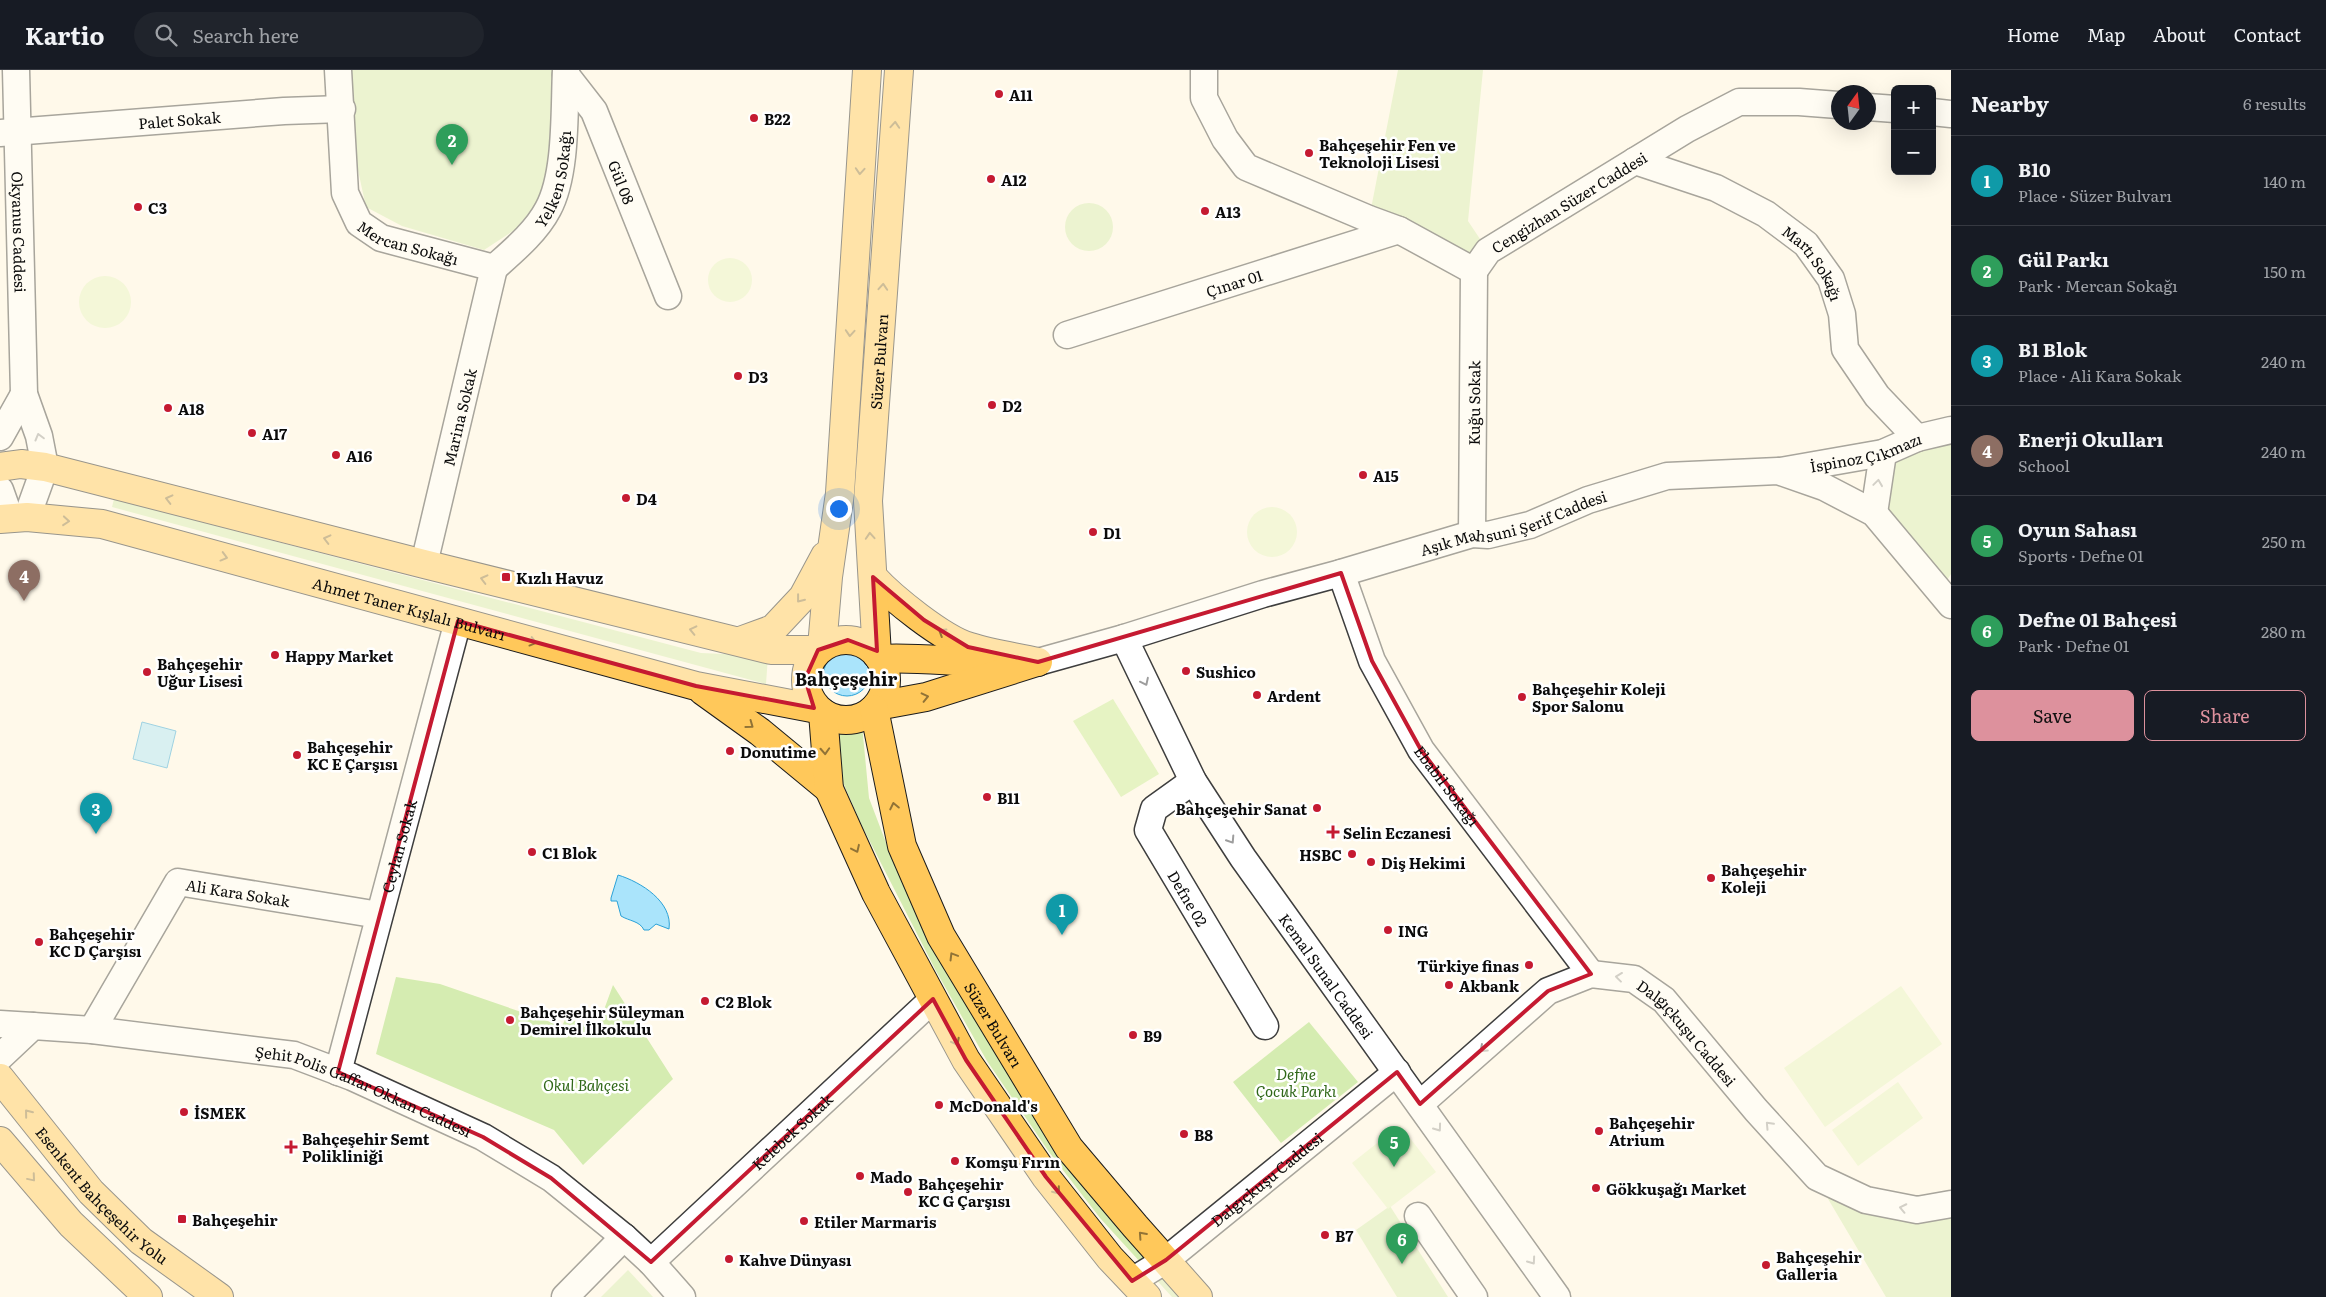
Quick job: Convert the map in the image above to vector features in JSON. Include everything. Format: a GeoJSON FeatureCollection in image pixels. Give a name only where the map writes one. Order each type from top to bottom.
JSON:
{"type":"FeatureCollection","features":[{"type":"Feature","properties":{"kind":"main road","name":"Süzer Bulvarı"},"geometry":{"type":"LineString","coordinates":[[820,648],[832,541],[840,493],[867,70]]}},
{"type":"Feature","properties":{"kind":"main road","name":"Süzer Bulvarı"},"geometry":{"type":"LineString","coordinates":[[878,657],[868,501],[899,70]]}},
{"type":"Feature","properties":{"kind":"main road"},"geometry":{"type":"LineString","coordinates":[[0,467],[21,464],[45,467],[771,650],[820,648],[838,640],[860,642],[878,657],[886,675],[886,686],[875,707]]}},
{"type":"Feature","properties":{"kind":"main road","name":"Ahmet Taner Kışlalı Bulvarı"},"geometry":{"type":"LineString","coordinates":[[12,518],[102,524],[696,686],[820,711]]}},
{"type":"Feature","properties":{"kind":"main road"},"geometry":{"type":"LineString","coordinates":[[740,641],[773,629],[803,597],[832,541]]}},
{"type":"Feature","properties":{"kind":"main road"},"geometry":{"type":"LineString","coordinates":[[873,577],[887,593],[924,620],[968,647],[1038,662]]}},
{"type":"Feature","properties":{"kind":"main road"},"geometry":{"type":"LineString","coordinates":[[820,648],[811,658],[805,679],[806,690],[820,711],[836,720],[858,718],[875,707],[926,697],[1038,662]]}},
{"type":"Feature","properties":{"kind":"main road"},"geometry":{"type":"LineString","coordinates":[[878,657],[1038,662]]}},
{"type":"Feature","properties":{"kind":"main road"},"geometry":{"type":"LineString","coordinates":[[696,686],[768,738],[829,788]]}},
{"type":"Feature","properties":{"kind":"main road","name":"Süzer Bulvarı"},"geometry":{"type":"LineString","coordinates":[[875,707],[902,846],[941,936],[1069,1148],[1198,1297]]}},
{"type":"Feature","properties":{"kind":"main road"},"geometry":{"type":"LineString","coordinates":[[820,711],[829,788],[876,893],[966,1060],[1046,1177],[1110,1258],[1139,1289]]}},
{"type":"Feature","properties":{"kind":"main road","name":"Esenkent Bahçeşehir Yolu"},"geometry":{"type":"LineString","coordinates":[[0,1078],[91,1192],[141,1241],[219,1297]]}},
{"type":"Feature","properties":{"kind":"main road"},"geometry":{"type":"LineString","coordinates":[[0,1141],[71,1224],[148,1297]]}},
{"type":"Feature","properties":{"kind":"street","name":"Okyanus Caddesi"},"geometry":{"type":"LineString","coordinates":[[16,70],[9,133],[24,394]]}},
{"type":"Feature","properties":{"kind":"street","name":"Mercan Sokağı"},"geometry":{"type":"LineString","coordinates":[[338,70],[342,109],[345,193],[359,223],[381,238],[494,268]]}},
{"type":"Feature","properties":{"kind":"street"},"geometry":{"type":"LineString","coordinates":[[1204,70],[1204,98],[1225,139],[1246,167],[1399,230],[1474,271]]}},
{"type":"Feature","properties":{"kind":"street","name":"Yelken Sokağı"},"geometry":{"type":"LineString","coordinates":[[494,268],[519,246],[548,210],[560,178],[566,72]]}},
{"type":"Feature","properties":{"kind":"street","name":"Gül 08"},"geometry":{"type":"LineString","coordinates":[[566,72],[594,111],[668,296]]}},
{"type":"Feature","properties":{"kind":"street","name":"Cengizhan Süzer Caddesi"},"geometry":{"type":"LineString","coordinates":[[1474,271],[1488,251],[1687,129],[1739,102],[1799,102],[1831,104]]}},
{"type":"Feature","properties":{"kind":"street"},"geometry":{"type":"LineString","coordinates":[[1876,108],[1891,109]]}},
{"type":"Feature","properties":{"kind":"street","name":"Palet Sokak"},"geometry":{"type":"LineString","coordinates":[[9,133],[284,111],[342,109]]}},
{"type":"Feature","properties":{"kind":"street"},"geometry":{"type":"LineString","coordinates":[[1936,112],[1951,114]]}},
{"type":"Feature","properties":{"kind":"street","name":"Martı Sokağı"},"geometry":{"type":"LineString","coordinates":[[1635,161],[1716,188],[1766,214],[1806,244],[1832,279],[1842,314],[1845,349],[1877,396],[1917,438]]}},
{"type":"Feature","properties":{"kind":"street","name":"Çınar 01"},"geometry":{"type":"LineString","coordinates":[[1068,335],[1399,230]]}},
{"type":"Feature","properties":{"kind":"street","name":"Marina Sokak"},"geometry":{"type":"LineString","coordinates":[[424,564],[494,268]]}},
{"type":"Feature","properties":{"kind":"street","name":"Kuğu Sokak"},"geometry":{"type":"LineString","coordinates":[[1472,534],[1474,271]]}},
{"type":"Feature","properties":{"kind":"street"},"geometry":{"type":"LineString","coordinates":[[0,437],[24,394]]}},
{"type":"Feature","properties":{"kind":"street"},"geometry":{"type":"LineString","coordinates":[[12,518],[45,467],[39,436],[24,394]]}},
{"type":"Feature","properties":{"kind":"street","name":"İspinoz Çıkmazı"},"geometry":{"type":"LineString","coordinates":[[1778,471],[1883,453],[1917,438],[1951,430]]}},
{"type":"Feature","properties":{"kind":"street"},"geometry":{"type":"LineString","coordinates":[[1874,513],[1883,453]]}},
{"type":"Feature","properties":{"kind":"street","name":"Aşık Mahsuni Şerif Caddesi"},"geometry":{"type":"LineString","coordinates":[[1038,662],[1124,638],[1263,594],[1472,534],[1488,535],[1530,525],[1588,500],[1667,476],[1778,471],[1824,487],[1874,513],[1951,605]]}},
{"type":"Feature","properties":{"kind":"street"},"geometry":{"type":"LineString","coordinates":[[0,490],[12,518]]}},
{"type":"Feature","properties":{"kind":"street","name":"Ebabil Sokağı"},"geometry":{"type":"LineString","coordinates":[[1341,573],[1372,661],[1421,750],[1591,974]]}},
{"type":"Feature","properties":{"kind":"street","name":"Ceylan Sokak"},"geometry":{"type":"LineString","coordinates":[[338,1072],[458,621]]}},
{"type":"Feature","properties":{"kind":"street","name":"Kemal Sunal Caddesi"},"geometry":{"type":"LineString","coordinates":[[1124,638],[1193,781],[1243,858],[1557,1297]]}},
{"type":"Feature","properties":{"kind":"street","name":"Defne 02"},"geometry":{"type":"LineString","coordinates":[[1193,781],[1154,809],[1148,830],[1265,1026]]}},
{"type":"Feature","properties":{"kind":"street","name":"Ali Kara Sokak"},"geometry":{"type":"LineString","coordinates":[[92,1030],[178,882],[379,916]]}},
{"type":"Feature","properties":{"kind":"street","name":"Dalgıçkuşu Caddesi"},"geometry":{"type":"LineString","coordinates":[[1420,1104],[1548,991],[1591,974],[1634,979],[1664,1000],[1756,1110],[1817,1177],[1866,1200],[1917,1210],[1951,1204]]}},
{"type":"Feature","properties":{"kind":"street","name":"Kelebek Sokak"},"geometry":{"type":"LineString","coordinates":[[651,1262],[933,999]]}},
{"type":"Feature","properties":{"kind":"street","name":"Şehit Polis Gaffar Okkan Caddesi"},"geometry":{"type":"LineString","coordinates":[[0,1024],[92,1030],[294,1055],[338,1072],[483,1137],[552,1178],[624,1237],[651,1262],[682,1297]]}},
{"type":"Feature","properties":{"kind":"street"},"geometry":{"type":"LineString","coordinates":[[0,1056],[33,1026]]}},
{"type":"Feature","properties":{"kind":"street","name":"Dalgıçkuşu Caddesi"},"geometry":{"type":"LineString","coordinates":[[1139,1289],[1166,1260],[1397,1072]]}},
{"type":"Feature","properties":{"kind":"street"},"geometry":{"type":"LineString","coordinates":[[1418,1216],[1474,1297]]}},
{"type":"Feature","properties":{"kind":"street"},"geometry":{"type":"LineString","coordinates":[[565,1297],[624,1237]]}},
{"type":"Feature","properties":{"kind":"highlighted area"},"geometry":{"type":"Polygon","coordinates":[[[1341,573],[1372,661],[1421,750],[1591,974],[1548,991],[1420,1104],[1397,1072],[1166,1260],[1132,1281],[1046,1177],[966,1060],[933,999],[651,1262],[551,1178],[483,1137],[338,1072],[458,621],[696,686],[814,708],[805,679],[818,650],[848,640],[877,651],[873,577],[924,620],[968,647],[1038,662],[1341,573]]]}},
{"type":"Feature","properties":{"kind":"green space"},"geometry":{"type":"Polygon","coordinates":[[[348,70],[554,70],[546,191],[516,229],[484,250],[402,226],[366,207],[351,138],[348,70]]]}},
{"type":"Feature","properties":{"kind":"green space"},"geometry":{"type":"Polygon","coordinates":[[[1398,70],[1483,70],[1468,221],[1488,251],[1474,271],[1369,219],[1398,70]]]}},
{"type":"Feature","properties":{"kind":"green space"},"geometry":{"type":"Polygon","coordinates":[[[1089,203],[1098,205],[1106,210],[1111,218],[1113,227],[1111,236],[1106,244],[1098,249],[1089,251],[1080,249],[1072,244],[1067,236],[1065,227],[1067,218],[1072,210],[1080,205],[1089,203]]]}},
{"type":"Feature","properties":{"kind":"green space"},"geometry":{"type":"Polygon","coordinates":[[[726,258],[734,258],[746,264],[752,280],[746,296],[734,302],[726,302],[714,296],[708,284],[708,276],[714,264],[726,258]]]}},
{"type":"Feature","properties":{"kind":"green space"},"geometry":{"type":"Polygon","coordinates":[[[105,276],[119,280],[127,288],[131,302],[127,316],[119,324],[105,328],[91,324],[83,316],[79,302],[83,288],[91,280],[105,276]]]}},
{"type":"Feature","properties":{"kind":"green space"},"geometry":{"type":"Polygon","coordinates":[[[1951,430],[1951,574],[1940,591],[1874,513],[1883,453],[1951,430]]]}},
{"type":"Feature","properties":{"kind":"green space"},"geometry":{"type":"Polygon","coordinates":[[[114,499],[701,653],[768,656],[766,684],[112,507],[114,499]]]}},
{"type":"Feature","properties":{"kind":"green space"},"geometry":{"type":"Polygon","coordinates":[[[1272,507],[1290,514],[1297,532],[1290,550],[1272,557],[1254,550],[1247,532],[1254,514],[1272,507]]]}},
{"type":"Feature","properties":{"kind":"green space"},"geometry":{"type":"Polygon","coordinates":[[[1113,699],[1159,774],[1121,797],[1073,721],[1113,699]]]}},
{"type":"Feature","properties":{"kind":"green space"},"geometry":{"type":"Polygon","coordinates":[[[827,725],[862,725],[869,798],[896,869],[949,973],[1185,1297],[1172,1297],[1100,1218],[1049,1152],[987,1061],[936,971],[862,826],[841,778],[827,725]]]}},
{"type":"Feature","properties":{"kind":"green space","name":"Okul Bahçesi"},"geometry":{"type":"Polygon","coordinates":[[[396,977],[440,984],[562,1026],[566,1018],[597,1029],[613,985],[673,1079],[583,1165],[554,1130],[376,1054],[396,977]]]}},
{"type":"Feature","properties":{"kind":"green space"},"geometry":{"type":"Polygon","coordinates":[[[1901,986],[1942,1044],[1825,1127],[1784,1068],[1901,986]]]}},
{"type":"Feature","properties":{"kind":"green space","name":"Defne Çocuk Parkı"},"geometry":{"type":"Polygon","coordinates":[[[1309,1022],[1358,1082],[1281,1143],[1233,1082],[1309,1022]]]}},
{"type":"Feature","properties":{"kind":"green space"},"geometry":{"type":"Polygon","coordinates":[[[1898,1082],[1923,1118],[1858,1166],[1832,1130],[1898,1082]]]}},
{"type":"Feature","properties":{"kind":"green space"},"geometry":{"type":"Polygon","coordinates":[[[1400,1125],[1436,1172],[1388,1209],[1352,1163],[1400,1125]]]}},
{"type":"Feature","properties":{"kind":"green space"},"geometry":{"type":"Polygon","coordinates":[[[1811,1170],[1866,1200],[1951,1204],[1951,1297],[1886,1297],[1811,1170]]]}},
{"type":"Feature","properties":{"kind":"green space"},"geometry":{"type":"Polygon","coordinates":[[[1390,1206],[1448,1297],[1397,1297],[1356,1230],[1390,1206]]]}},
{"type":"Feature","properties":{"kind":"green space"},"geometry":{"type":"Polygon","coordinates":[[[628,1270],[653,1297],[601,1297],[628,1270]]]}},
{"type":"Feature","properties":{"kind":"water"},"geometry":{"type":"Polygon","coordinates":[[[843,650],[851,650],[860,654],[866,660],[870,673],[866,686],[860,692],[851,696],[843,696],[834,692],[828,686],[824,677],[824,669],[828,660],[834,654],[843,650]]]}},
{"type":"Feature","properties":{"kind":"water"},"geometry":{"type":"Polygon","coordinates":[[[142,722],[176,731],[167,768],[133,759],[142,722]]]}},
{"type":"Feature","properties":{"kind":"water"},"geometry":{"type":"Polygon","coordinates":[[[618,875],[627,878],[654,894],[666,910],[669,919],[669,929],[656,924],[649,930],[644,930],[637,923],[621,916],[617,901],[611,901],[618,875]]]}},
{"type":"Feature","properties":{"kind":"place","name":"A11"},"geometry":{"type":"Point","coordinates":[999,94]}},
{"type":"Feature","properties":{"kind":"place","name":"B22"},"geometry":{"type":"Point","coordinates":[754,118]}},
{"type":"Feature","properties":{"kind":"place","name":"Bahçeşehir Fen ve Teknoloji Lisesi"},"geometry":{"type":"Point","coordinates":[1309,153]}},
{"type":"Feature","properties":{"kind":"place","name":"Gül Parkı"},"geometry":{"type":"Point","coordinates":[452,165]}},
{"type":"Feature","properties":{"kind":"place","name":"A12"},"geometry":{"type":"Point","coordinates":[991,179]}},
{"type":"Feature","properties":{"kind":"place","name":"C3"},"geometry":{"type":"Point","coordinates":[138,207]}},
{"type":"Feature","properties":{"kind":"place","name":"A13"},"geometry":{"type":"Point","coordinates":[1205,211]}},
{"type":"Feature","properties":{"kind":"place","name":"D3"},"geometry":{"type":"Point","coordinates":[738,376]}},
{"type":"Feature","properties":{"kind":"place","name":"D2"},"geometry":{"type":"Point","coordinates":[992,405]}},
{"type":"Feature","properties":{"kind":"place","name":"A18"},"geometry":{"type":"Point","coordinates":[168,408]}},
{"type":"Feature","properties":{"kind":"place","name":"A17"},"geometry":{"type":"Point","coordinates":[252,433]}},
{"type":"Feature","properties":{"kind":"place","name":"A16"},"geometry":{"type":"Point","coordinates":[336,455]}},
{"type":"Feature","properties":{"kind":"place","name":"A15"},"geometry":{"type":"Point","coordinates":[1363,475]}},
{"type":"Feature","properties":{"kind":"place","name":"D4"},"geometry":{"type":"Point","coordinates":[626,498]}},
{"type":"Feature","properties":{"kind":"place","name":"D1"},"geometry":{"type":"Point","coordinates":[1093,532]}},
{"type":"Feature","properties":{"kind":"place","name":"Kızlı Havuz"},"geometry":{"type":"Point","coordinates":[506,577]}},
{"type":"Feature","properties":{"kind":"place","name":"Enerji Okulları"},"geometry":{"type":"Point","coordinates":[24,601]}},
{"type":"Feature","properties":{"kind":"place","name":"Happy Market"},"geometry":{"type":"Point","coordinates":[275,655]}},
{"type":"Feature","properties":{"kind":"place","name":"Sushico"},"geometry":{"type":"Point","coordinates":[1186,671]}},
{"type":"Feature","properties":{"kind":"place","name":"Bahçeşehir Uğur Lisesi"},"geometry":{"type":"Point","coordinates":[147,672]}},
{"type":"Feature","properties":{"kind":"place","name":"Ardent"},"geometry":{"type":"Point","coordinates":[1257,695]}},
{"type":"Feature","properties":{"kind":"place","name":"Bahçeşehir Koleji Spor Salonu"},"geometry":{"type":"Point","coordinates":[1522,697]}},
{"type":"Feature","properties":{"kind":"place","name":"Donutime"},"geometry":{"type":"Point","coordinates":[730,751]}},
{"type":"Feature","properties":{"kind":"place","name":"Bahçeşehir KC E Çarşısı"},"geometry":{"type":"Point","coordinates":[297,755]}},
{"type":"Feature","properties":{"kind":"place","name":"B11"},"geometry":{"type":"Point","coordinates":[987,797]}},
{"type":"Feature","properties":{"kind":"place","name":"Bahçeşehir Sanat"},"geometry":{"type":"Point","coordinates":[1317,808]}},
{"type":"Feature","properties":{"kind":"place","name":"Selin Eczanesi"},"geometry":{"type":"Point","coordinates":[1333,832]}},
{"type":"Feature","properties":{"kind":"place","name":"B1 Blok"},"geometry":{"type":"Point","coordinates":[96,834]}},
{"type":"Feature","properties":{"kind":"place","name":"C1 Blok"},"geometry":{"type":"Point","coordinates":[532,852]}},
{"type":"Feature","properties":{"kind":"place","name":"HSBC"},"geometry":{"type":"Point","coordinates":[1352,854]}},
{"type":"Feature","properties":{"kind":"place","name":"Diş Hekimi"},"geometry":{"type":"Point","coordinates":[1371,862]}},
{"type":"Feature","properties":{"kind":"place","name":"Bahçeşehir Koleji"},"geometry":{"type":"Point","coordinates":[1711,878]}},
{"type":"Feature","properties":{"kind":"place","name":"ING"},"geometry":{"type":"Point","coordinates":[1388,930]}},
{"type":"Feature","properties":{"kind":"place","name":"B10"},"geometry":{"type":"Point","coordinates":[1062,935]}},
{"type":"Feature","properties":{"kind":"place","name":"Bahçeşehir KC D Çarşısı"},"geometry":{"type":"Point","coordinates":[39,942]}},
{"type":"Feature","properties":{"kind":"place","name":"Türkiye finas"},"geometry":{"type":"Point","coordinates":[1529,965]}},
{"type":"Feature","properties":{"kind":"place","name":"Akbank"},"geometry":{"type":"Point","coordinates":[1449,985]}},
{"type":"Feature","properties":{"kind":"place","name":"C2 Blok"},"geometry":{"type":"Point","coordinates":[705,1001]}},
{"type":"Feature","properties":{"kind":"place","name":"Bahçeşehir Süleyman Demirel İlkokulu"},"geometry":{"type":"Point","coordinates":[510,1020]}},
{"type":"Feature","properties":{"kind":"place","name":"B9"},"geometry":{"type":"Point","coordinates":[1133,1035]}},
{"type":"Feature","properties":{"kind":"place","name":"McDonald's"},"geometry":{"type":"Point","coordinates":[939,1105]}},
{"type":"Feature","properties":{"kind":"place","name":"İSMEK"},"geometry":{"type":"Point","coordinates":[184,1112]}},
{"type":"Feature","properties":{"kind":"place","name":"Bahçeşehir Atrium"},"geometry":{"type":"Point","coordinates":[1599,1131]}},
{"type":"Feature","properties":{"kind":"place","name":"B8"},"geometry":{"type":"Point","coordinates":[1184,1134]}},
{"type":"Feature","properties":{"kind":"place","name":"Bahçeşehir Semt Polikliniği"},"geometry":{"type":"Point","coordinates":[291,1147]}},
{"type":"Feature","properties":{"kind":"place","name":"Komşu Fırın"},"geometry":{"type":"Point","coordinates":[955,1161]}},
{"type":"Feature","properties":{"kind":"place","name":"Oyun Sahası"},"geometry":{"type":"Point","coordinates":[1394,1167]}},
{"type":"Feature","properties":{"kind":"place","name":"Mado"},"geometry":{"type":"Point","coordinates":[860,1176]}},
{"type":"Feature","properties":{"kind":"place","name":"Gökkuşağı Market"},"geometry":{"type":"Point","coordinates":[1596,1188]}},
{"type":"Feature","properties":{"kind":"place","name":"Bahçeşehir KC G Çarşısı"},"geometry":{"type":"Point","coordinates":[908,1192]}},
{"type":"Feature","properties":{"kind":"place","name":"Bahçeşehir"},"geometry":{"type":"Point","coordinates":[182,1219]}},
{"type":"Feature","properties":{"kind":"place","name":"Etiler Marmaris"},"geometry":{"type":"Point","coordinates":[804,1221]}},
{"type":"Feature","properties":{"kind":"place","name":"B7"},"geometry":{"type":"Point","coordinates":[1325,1235]}},
{"type":"Feature","properties":{"kind":"place","name":"Kahve Dünyası"},"geometry":{"type":"Point","coordinates":[729,1259]}},
{"type":"Feature","properties":{"kind":"place","name":"Defne 01 Bahçesi"},"geometry":{"type":"Point","coordinates":[1402,1264]}},
{"type":"Feature","properties":{"kind":"place","name":"Bahçeşehir Galleria"},"geometry":{"type":"Point","coordinates":[1766,1265]}},
{"type":"Feature","properties":{"kind":"district","name":"Bahçeşehir"},"geometry":{"type":"Point","coordinates":[846,678]}}]}
